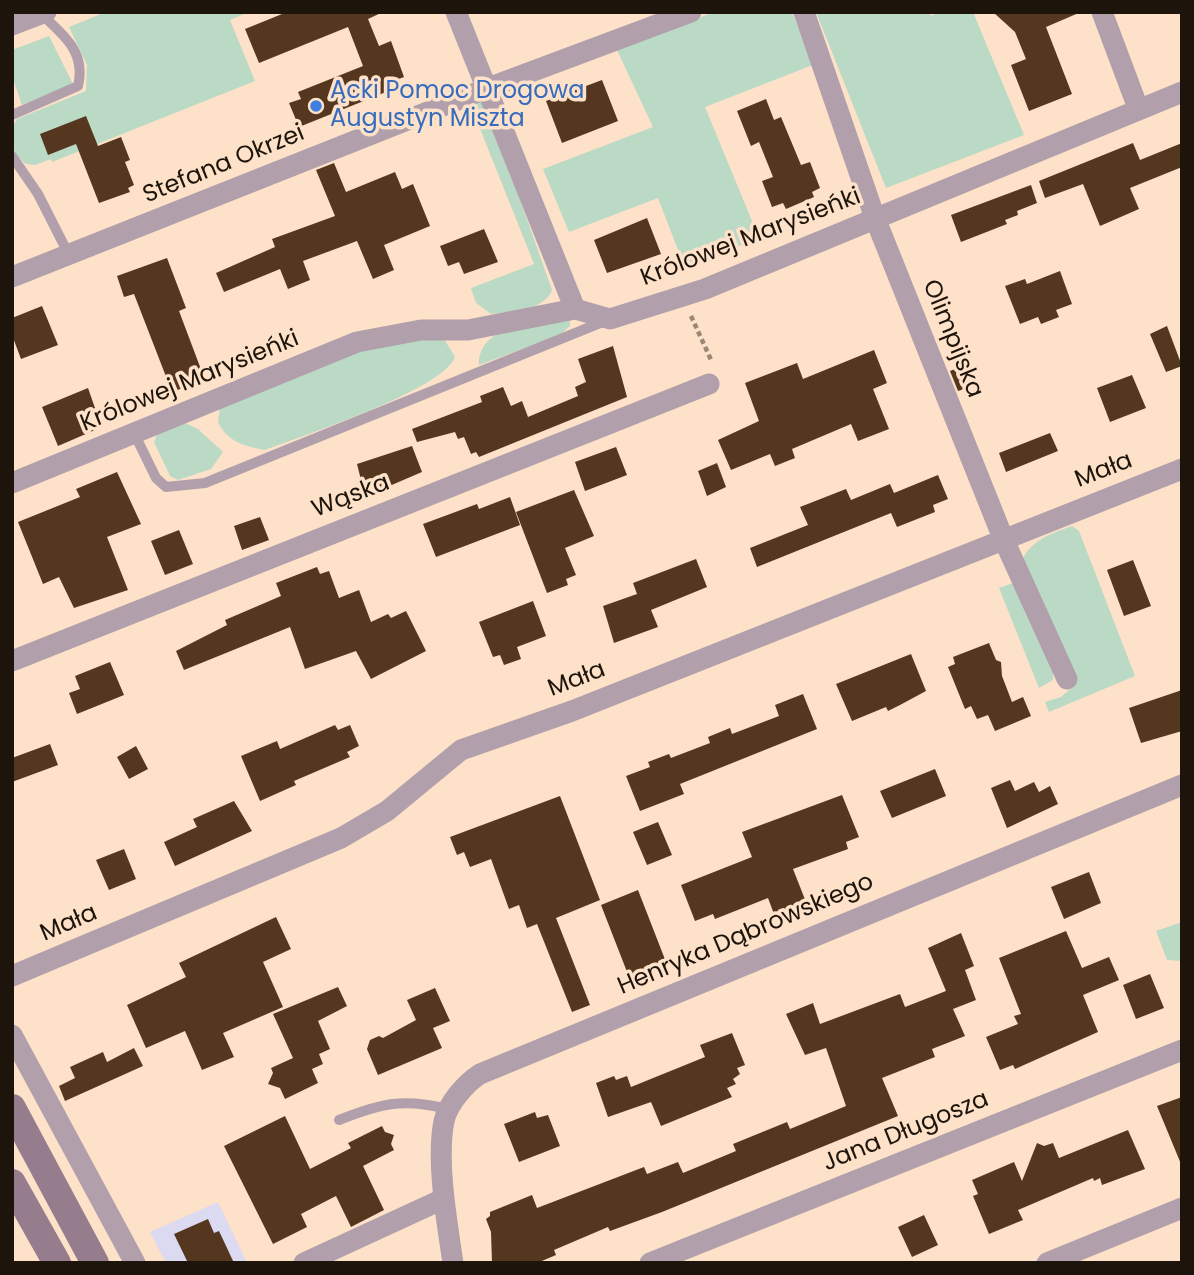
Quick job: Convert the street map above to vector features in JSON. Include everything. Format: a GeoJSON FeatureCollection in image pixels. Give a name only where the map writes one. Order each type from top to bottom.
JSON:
{"type":"FeatureCollection","features":[{"type":"Feature","properties":{"kind":"main road"},"geometry":{"type":"LineString","coordinates":[[12,1108],[95,1263]]}},
{"type":"Feature","properties":{"kind":"main road"},"geometry":{"type":"LineString","coordinates":[[12,1183],[57,1263]]}},
{"type":"Feature","properties":{"kind":"street"},"geometry":{"type":"LineString","coordinates":[[456,12],[575,309]]}},
{"type":"Feature","properties":{"kind":"street","name":"Stefana Okrzei"},"geometry":{"type":"LineString","coordinates":[[12,277],[691,12]]}},
{"type":"Feature","properties":{"kind":"street","name":"Olimpijska"},"geometry":{"type":"LineString","coordinates":[[804,12],[875,218],[1003,538],[1067,679]]}},
{"type":"Feature","properties":{"kind":"street"},"geometry":{"type":"LineString","coordinates":[[1102,12],[1138,108]]}},
{"type":"Feature","properties":{"kind":"street"},"geometry":{"type":"LineString","coordinates":[[12,26],[43,13]]}},
{"type":"Feature","properties":{"kind":"street","name":"Królowej Marysieńki"},"geometry":{"type":"LineString","coordinates":[[12,483],[357,342],[421,330],[468,330],[575,309],[611,318],[682,296],[807,249],[875,218],[1182,92]]}},
{"type":"Feature","properties":{"kind":"street","name":"Wąska"},"geometry":{"type":"LineString","coordinates":[[12,661],[709,384]]}},
{"type":"Feature","properties":{"kind":"street","name":"Mała"},"geometry":{"type":"LineString","coordinates":[[12,976],[341,838],[387,811],[461,750],[572,711],[1182,469]]}},
{"type":"Feature","properties":{"kind":"street","name":"Henryka Dąbrowskiego"},"geometry":{"type":"LineString","coordinates":[[448,1109],[469,1082],[480,1074],[1182,785]]}},
{"type":"Feature","properties":{"kind":"street"},"geometry":{"type":"LineString","coordinates":[[12,1035],[135,1263]]}},
{"type":"Feature","properties":{"kind":"street","name":"Jana Długosza"},"geometry":{"type":"LineString","coordinates":[[650,1263],[1182,1050]]}},
{"type":"Feature","properties":{"kind":"street"},"geometry":{"type":"LineString","coordinates":[[448,1109],[444,1121],[443,1199],[453,1263]]}},
{"type":"Feature","properties":{"kind":"street"},"geometry":{"type":"LineString","coordinates":[[304,1263],[443,1199]]}},
{"type":"Feature","properties":{"kind":"street"},"geometry":{"type":"LineString","coordinates":[[1047,1263],[1182,1209]]}},
{"type":"Feature","properties":{"kind":"lane"},"geometry":{"type":"LineString","coordinates":[[12,115],[78,86],[81,73],[76,52],[43,13]]}},
{"type":"Feature","properties":{"kind":"lane"},"geometry":{"type":"LineString","coordinates":[[12,156],[38,194],[69,255]]}},
{"type":"Feature","properties":{"kind":"lane"},"geometry":{"type":"LineString","coordinates":[[134,433],[156,478],[166,487],[205,483],[611,318]]}},
{"type":"Feature","properties":{"kind":"lane"},"geometry":{"type":"LineString","coordinates":[[339,1120],[380,1104],[401,1101],[448,1109]]}},
{"type":"Feature","properties":{"kind":"path"},"geometry":{"type":"LineString","coordinates":[[682,296],[717,374],[716,380],[709,384]]}},
{"type":"Feature","properties":{"kind":"shaded area"},"geometry":{"type":"Polygon","coordinates":[[[218,1202],[247,1263],[166,1263],[150,1232],[218,1202]]]}},
{"type":"Feature","properties":{"kind":"green space"},"geometry":{"type":"Polygon","coordinates":[[[106,12],[249,12],[230,20],[255,81],[52,162],[51,159],[35,165],[26,164],[17,155],[12,143],[12,131],[17,119],[86,91],[87,65],[69,27],[106,12]]]}},
{"type":"Feature","properties":{"kind":"green space"},"geometry":{"type":"Polygon","coordinates":[[[714,12],[792,12],[813,65],[705,107],[759,238],[685,268],[658,198],[569,232],[543,169],[653,127],[617,50],[714,12]]]}},
{"type":"Feature","properties":{"kind":"green space"},"geometry":{"type":"Polygon","coordinates":[[[816,12],[930,12],[931,16],[939,12],[973,12],[1024,135],[886,188],[816,12]]]}},
{"type":"Feature","properties":{"kind":"green space"},"geometry":{"type":"Polygon","coordinates":[[[49,36],[73,84],[22,105],[12,76],[12,50],[49,36]]]}},
{"type":"Feature","properties":{"kind":"green space"},"geometry":{"type":"Polygon","coordinates":[[[485,100],[552,290],[548,297],[534,306],[491,314],[476,303],[471,288],[534,264],[471,106],[485,100]]]}},
{"type":"Feature","properties":{"kind":"green space"},"geometry":{"type":"Polygon","coordinates":[[[564,318],[570,321],[570,326],[560,335],[479,365],[481,352],[488,341],[498,334],[524,324],[564,318]]]}},
{"type":"Feature","properties":{"kind":"green space"},"geometry":{"type":"Polygon","coordinates":[[[444,339],[455,357],[445,370],[399,397],[309,434],[265,450],[232,439],[218,422],[220,408],[354,351],[401,341],[444,339]]]}},
{"type":"Feature","properties":{"kind":"green space"},"geometry":{"type":"Polygon","coordinates":[[[181,421],[198,429],[223,452],[211,469],[178,480],[170,476],[154,442],[159,430],[181,421]]]}},
{"type":"Feature","properties":{"kind":"green space"},"geometry":{"type":"Polygon","coordinates":[[[1072,526],[1079,531],[1135,676],[1049,712],[1045,702],[1061,697],[1074,686],[1075,675],[1022,561],[1036,543],[1072,526]]]}},
{"type":"Feature","properties":{"kind":"green space"},"geometry":{"type":"Polygon","coordinates":[[[1018,581],[1053,672],[1053,680],[1039,688],[999,588],[1018,581]]]}},
{"type":"Feature","properties":{"kind":"green space"},"geometry":{"type":"Polygon","coordinates":[[[1182,922],[1182,961],[1167,960],[1156,931],[1182,922]]]}},
{"type":"Feature","properties":{"kind":"building"},"geometry":{"type":"Polygon","coordinates":[[[287,12],[383,12],[368,19],[379,46],[391,41],[404,77],[388,83],[391,90],[299,127],[289,103],[301,99],[298,92],[363,66],[348,27],[259,63],[245,29],[287,12]]]}},
{"type":"Feature","properties":{"kind":"building"},"geometry":{"type":"Polygon","coordinates":[[[993,12],[1081,12],[1046,27],[1072,94],[1029,111],[1011,65],[1026,59],[1015,32],[993,12]]]}},
{"type":"Feature","properties":{"kind":"building"},"geometry":{"type":"Polygon","coordinates":[[[602,80],[618,121],[562,143],[546,101],[602,80]]]}},
{"type":"Feature","properties":{"kind":"building"},"geometry":{"type":"Polygon","coordinates":[[[766,99],[774,120],[781,117],[801,165],[810,162],[820,188],[812,192],[814,197],[786,209],[783,203],[772,207],[762,181],[773,177],[759,142],[751,146],[737,111],[766,99]]]}},
{"type":"Feature","properties":{"kind":"building"},"geometry":{"type":"Polygon","coordinates":[[[86,116],[98,146],[121,137],[130,160],[125,162],[134,185],[128,188],[130,192],[99,203],[76,144],[48,155],[40,134],[86,116]]]}},
{"type":"Feature","properties":{"kind":"building"},"geometry":{"type":"Polygon","coordinates":[[[1133,143],[1140,160],[1182,143],[1182,167],[1130,188],[1139,209],[1100,226],[1083,184],[1045,198],[1039,181],[1133,143]]]}},
{"type":"Feature","properties":{"kind":"building"},"geometry":{"type":"Polygon","coordinates":[[[334,163],[346,192],[395,172],[402,189],[413,184],[430,226],[384,245],[394,270],[373,279],[357,241],[303,261],[310,280],[288,289],[280,269],[224,292],[216,273],[275,247],[272,239],[335,216],[316,170],[334,163]]]}},
{"type":"Feature","properties":{"kind":"building"},"geometry":{"type":"Polygon","coordinates":[[[1031,185],[1037,203],[1017,211],[1018,215],[1005,220],[1007,224],[961,242],[951,215],[1031,185]]]}},
{"type":"Feature","properties":{"kind":"building"},"geometry":{"type":"Polygon","coordinates":[[[647,218],[661,254],[607,273],[594,240],[647,218]]]}},
{"type":"Feature","properties":{"kind":"building"},"geometry":{"type":"Polygon","coordinates":[[[484,229],[498,262],[464,274],[459,262],[448,266],[440,246],[484,229]]]}},
{"type":"Feature","properties":{"kind":"building"},"geometry":{"type":"Polygon","coordinates":[[[167,258],[186,308],[179,311],[205,380],[172,392],[134,294],[124,297],[117,276],[167,258]]]}},
{"type":"Feature","properties":{"kind":"building"},"geometry":{"type":"Polygon","coordinates":[[[1060,271],[1072,304],[1056,310],[1059,317],[1041,324],[1038,317],[1020,324],[1005,286],[1025,279],[1027,284],[1060,271]]]}},
{"type":"Feature","properties":{"kind":"building"},"geometry":{"type":"Polygon","coordinates":[[[42,306],[58,345],[21,359],[12,335],[12,318],[42,306]]]}},
{"type":"Feature","properties":{"kind":"building"},"geometry":{"type":"Polygon","coordinates":[[[1167,326],[1182,366],[1166,372],[1150,334],[1167,326]]]}},
{"type":"Feature","properties":{"kind":"building"},"geometry":{"type":"Polygon","coordinates":[[[613,346],[627,397],[479,457],[476,452],[471,454],[464,437],[458,439],[455,432],[417,442],[412,429],[482,402],[480,396],[503,387],[511,406],[522,401],[528,417],[578,396],[575,387],[586,382],[578,359],[613,346]]]}},
{"type":"Feature","properties":{"kind":"building"},"geometry":{"type":"Polygon","coordinates":[[[874,350],[887,383],[873,389],[889,429],[858,441],[851,424],[792,449],[795,458],[775,466],[770,454],[731,470],[718,440],[759,421],[745,383],[797,363],[803,379],[874,350]]]}},
{"type":"Feature","properties":{"kind":"building"},"geometry":{"type":"Polygon","coordinates":[[[971,363],[977,385],[958,391],[950,371],[971,363]]]}},
{"type":"Feature","properties":{"kind":"building"},"geometry":{"type":"Polygon","coordinates":[[[1132,375],[1146,408],[1110,422],[1097,388],[1132,375]]]}},
{"type":"Feature","properties":{"kind":"building"},"geometry":{"type":"Polygon","coordinates":[[[88,388],[95,408],[87,411],[95,430],[58,446],[42,407],[88,388]]]}},
{"type":"Feature","properties":{"kind":"building"},"geometry":{"type":"Polygon","coordinates":[[[1050,433],[1058,451],[1006,472],[999,453],[1050,433]]]}},
{"type":"Feature","properties":{"kind":"building"},"geometry":{"type":"Polygon","coordinates":[[[412,446],[422,472],[373,493],[363,488],[357,464],[412,446]]]}},
{"type":"Feature","properties":{"kind":"building"},"geometry":{"type":"Polygon","coordinates":[[[616,447],[627,475],[585,491],[575,462],[616,447]]]}},
{"type":"Feature","properties":{"kind":"building"},"geometry":{"type":"Polygon","coordinates":[[[717,463],[726,487],[707,496],[698,471],[717,463]]]}},
{"type":"Feature","properties":{"kind":"building"},"geometry":{"type":"Polygon","coordinates":[[[117,472],[141,524],[107,537],[128,590],[74,608],[59,577],[43,584],[18,522],[80,497],[76,489],[117,472]]]}},
{"type":"Feature","properties":{"kind":"building"},"geometry":{"type":"Polygon","coordinates":[[[938,475],[948,499],[933,505],[935,512],[897,527],[891,513],[757,567],[750,548],[808,525],[800,507],[846,489],[851,500],[890,484],[894,493],[938,475]]]}},
{"type":"Feature","properties":{"kind":"building"},"geometry":{"type":"Polygon","coordinates":[[[574,490],[594,536],[565,548],[576,575],[566,579],[568,585],[547,593],[516,512],[574,490]]]}},
{"type":"Feature","properties":{"kind":"building"},"geometry":{"type":"Polygon","coordinates":[[[510,497],[520,525],[436,557],[423,524],[477,504],[479,509],[510,497]]]}},
{"type":"Feature","properties":{"kind":"building"},"geometry":{"type":"Polygon","coordinates":[[[260,517],[269,540],[242,550],[234,526],[260,517]]]}},
{"type":"Feature","properties":{"kind":"building"},"geometry":{"type":"Polygon","coordinates":[[[179,530],[193,564],[165,575],[151,541],[179,530]]]}},
{"type":"Feature","properties":{"kind":"building"},"geometry":{"type":"Polygon","coordinates":[[[696,559],[707,587],[651,610],[658,627],[614,643],[603,606],[637,594],[633,583],[696,559]]]}},
{"type":"Feature","properties":{"kind":"building"},"geometry":{"type":"Polygon","coordinates":[[[1133,560],[1151,606],[1124,616],[1107,570],[1133,560]]]}},
{"type":"Feature","properties":{"kind":"building"},"geometry":{"type":"Polygon","coordinates":[[[317,567],[320,574],[329,571],[339,598],[359,590],[371,622],[388,614],[391,618],[406,611],[426,651],[371,679],[356,651],[305,669],[290,627],[184,670],[176,651],[227,625],[225,620],[281,596],[276,583],[317,567]]]}},
{"type":"Feature","properties":{"kind":"building"},"geometry":{"type":"Polygon","coordinates":[[[533,601],[546,636],[517,647],[521,659],[504,665],[500,655],[493,657],[479,622],[533,601]]]}},
{"type":"Feature","properties":{"kind":"building"},"geometry":{"type":"Polygon","coordinates":[[[989,643],[996,660],[1001,662],[1002,676],[1012,702],[1023,697],[1031,716],[995,731],[988,715],[977,719],[971,706],[965,709],[948,667],[955,664],[953,657],[989,643]]]}},
{"type":"Feature","properties":{"kind":"building"},"geometry":{"type":"Polygon","coordinates":[[[911,654],[926,691],[888,711],[886,707],[852,721],[836,684],[911,654]]]}},
{"type":"Feature","properties":{"kind":"building"},"geometry":{"type":"Polygon","coordinates":[[[110,662],[124,695],[77,714],[69,693],[80,689],[75,676],[110,662]]]}},
{"type":"Feature","properties":{"kind":"building"},"geometry":{"type":"Polygon","coordinates":[[[1182,690],[1182,731],[1141,743],[1129,708],[1182,690]]]}},
{"type":"Feature","properties":{"kind":"building"},"geometry":{"type":"Polygon","coordinates":[[[803,694],[817,729],[680,784],[684,794],[640,811],[626,776],[650,767],[648,762],[669,754],[671,758],[710,743],[708,737],[730,728],[732,734],[779,716],[775,705],[803,694]]]}},
{"type":"Feature","properties":{"kind":"building"},"geometry":{"type":"Polygon","coordinates":[[[335,725],[338,730],[350,725],[359,746],[347,752],[350,757],[294,781],[296,785],[260,801],[241,756],[277,741],[280,749],[335,725]]]}},
{"type":"Feature","properties":{"kind":"building"},"geometry":{"type":"Polygon","coordinates":[[[50,744],[58,765],[12,782],[12,758],[50,744]]]}},
{"type":"Feature","properties":{"kind":"building"},"geometry":{"type":"Polygon","coordinates":[[[136,746],[148,769],[129,779],[117,757],[136,746]]]}},
{"type":"Feature","properties":{"kind":"building"},"geometry":{"type":"Polygon","coordinates":[[[935,769],[946,796],[892,818],[880,791],[935,769]]]}},
{"type":"Feature","properties":{"kind":"building"},"geometry":{"type":"Polygon","coordinates":[[[1010,780],[1015,791],[1034,782],[1039,792],[1050,786],[1058,804],[1007,828],[991,788],[1010,780]]]}},
{"type":"Feature","properties":{"kind":"building"},"geometry":{"type":"Polygon","coordinates":[[[842,795],[859,837],[846,842],[848,849],[793,869],[806,902],[774,914],[768,898],[715,919],[713,914],[695,921],[681,885],[752,857],[742,832],[842,795]]]}},
{"type":"Feature","properties":{"kind":"building"},"geometry":{"type":"Polygon","coordinates":[[[560,796],[600,900],[556,918],[590,1005],[572,1012],[537,924],[527,928],[519,905],[509,909],[491,859],[470,867],[464,852],[457,855],[450,837],[560,796]]]}},
{"type":"Feature","properties":{"kind":"building"},"geometry":{"type":"Polygon","coordinates":[[[234,801],[252,831],[175,866],[164,842],[197,827],[193,819],[234,801]]]}},
{"type":"Feature","properties":{"kind":"building"},"geometry":{"type":"Polygon","coordinates":[[[658,822],[672,855],[647,865],[633,832],[658,822]]]}},
{"type":"Feature","properties":{"kind":"building"},"geometry":{"type":"Polygon","coordinates":[[[124,849],[136,879],[109,890],[96,860],[124,849]]]}},
{"type":"Feature","properties":{"kind":"building"},"geometry":{"type":"Polygon","coordinates":[[[1089,872],[1101,903],[1064,919],[1051,887],[1089,872]]]}},
{"type":"Feature","properties":{"kind":"building"},"geometry":{"type":"Polygon","coordinates":[[[638,890],[666,962],[629,977],[601,905],[638,890]]]}},
{"type":"Feature","properties":{"kind":"building"},"geometry":{"type":"Polygon","coordinates":[[[276,917],[291,949],[263,962],[283,1007],[223,1033],[234,1057],[202,1070],[185,1031],[146,1048],[127,1005],[186,977],[179,963],[276,917]]]}},
{"type":"Feature","properties":{"kind":"building"},"geometry":{"type":"Polygon","coordinates":[[[1066,931],[1082,968],[1109,957],[1119,980],[1083,995],[1098,1032],[1015,1069],[1013,1065],[1000,1070],[986,1037],[1018,1024],[1014,1016],[1021,1014],[999,958],[1066,931]]]}},
{"type":"Feature","properties":{"kind":"building"},"geometry":{"type":"Polygon","coordinates":[[[961,933],[974,966],[965,970],[976,1000],[953,1009],[965,1036],[932,1049],[935,1057],[882,1078],[898,1116],[662,1212],[610,1231],[608,1227],[554,1250],[556,1255],[537,1263],[492,1263],[491,1232],[486,1219],[490,1212],[532,1195],[537,1208],[644,1167],[647,1174],[678,1162],[683,1173],[736,1151],[733,1144],[787,1122],[790,1129],[846,1106],[826,1048],[805,1055],[786,1014],[813,1003],[820,1024],[900,994],[905,1007],[946,991],[928,948],[961,933]]]}},
{"type":"Feature","properties":{"kind":"building"},"geometry":{"type":"Polygon","coordinates":[[[1150,974],[1164,1008],[1136,1019],[1123,985],[1150,974]]]}},
{"type":"Feature","properties":{"kind":"building"},"geometry":{"type":"Polygon","coordinates":[[[338,987],[347,1006],[318,1021],[330,1049],[319,1054],[323,1064],[312,1069],[318,1083],[285,1099],[280,1088],[268,1084],[273,1073],[271,1068],[293,1058],[273,1014],[338,987]]]}},
{"type":"Feature","properties":{"kind":"building"},"geometry":{"type":"Polygon","coordinates":[[[435,988],[450,1021],[433,1028],[442,1048],[378,1075],[367,1049],[370,1040],[379,1036],[383,1038],[416,1020],[407,1000],[435,988]]]}},
{"type":"Feature","properties":{"kind":"building"},"geometry":{"type":"Polygon","coordinates":[[[732,1033],[745,1065],[737,1068],[740,1074],[733,1079],[736,1084],[727,1088],[732,1097],[661,1126],[651,1102],[608,1117],[596,1083],[614,1076],[616,1080],[627,1076],[631,1087],[705,1057],[700,1045],[732,1033]]]}},
{"type":"Feature","properties":{"kind":"building"},"geometry":{"type":"Polygon","coordinates":[[[134,1048],[143,1066],[65,1101],[59,1086],[75,1078],[70,1067],[103,1052],[107,1062],[134,1048]]]}},
{"type":"Feature","properties":{"kind":"building"},"geometry":{"type":"Polygon","coordinates":[[[1182,1097],[1182,1164],[1181,1164],[1157,1106],[1182,1097]]]}},
{"type":"Feature","properties":{"kind":"building"},"geometry":{"type":"Polygon","coordinates":[[[535,1112],[537,1118],[548,1115],[560,1146],[519,1162],[504,1124],[535,1112]]]}},
{"type":"Feature","properties":{"kind":"building"},"geometry":{"type":"Polygon","coordinates":[[[285,1116],[310,1169],[351,1148],[348,1143],[382,1126],[385,1132],[394,1135],[391,1144],[394,1150],[363,1166],[384,1210],[351,1227],[336,1196],[301,1214],[307,1227],[273,1244],[224,1146],[285,1116]]]}},
{"type":"Feature","properties":{"kind":"building"},"geometry":{"type":"Polygon","coordinates":[[[1128,1130],[1145,1169],[1102,1185],[1100,1178],[1094,1181],[1093,1178],[1018,1210],[1023,1220],[989,1234],[973,1196],[978,1194],[972,1180],[1014,1162],[1022,1181],[1037,1143],[1044,1146],[1053,1143],[1059,1158],[1128,1130]]]}},
{"type":"Feature","properties":{"kind":"building"},"geometry":{"type":"Polygon","coordinates":[[[924,1215],[938,1245],[912,1257],[898,1227],[924,1215]]]}},
{"type":"Feature","properties":{"kind":"building"},"geometry":{"type":"Polygon","coordinates":[[[208,1219],[214,1233],[219,1231],[234,1263],[188,1263],[174,1234],[208,1219]]]}},
{"type":"Feature","properties":{"kind":"place","name":"Ącki Pomoc Drogowa Augustyn Miszta"},"geometry":{"type":"Point","coordinates":[316,106]}}]}
